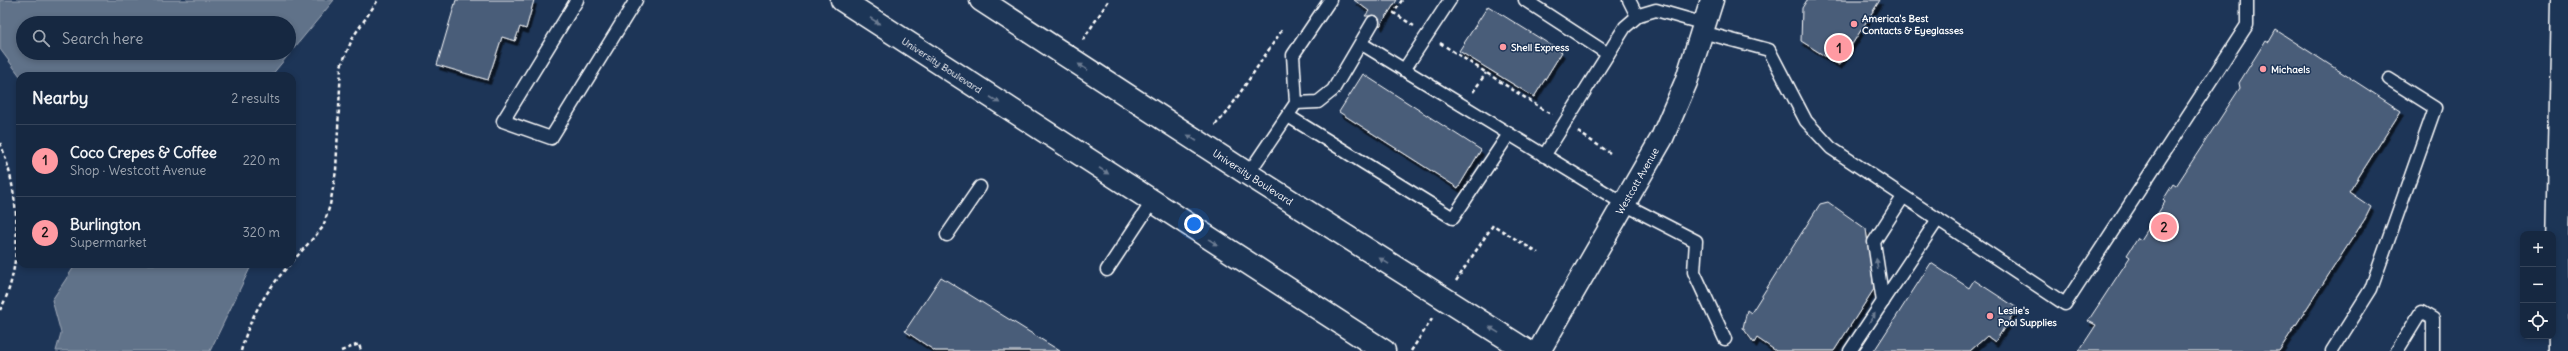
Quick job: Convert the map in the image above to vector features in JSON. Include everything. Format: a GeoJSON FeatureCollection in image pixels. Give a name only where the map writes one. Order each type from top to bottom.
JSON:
{"type":"FeatureCollection","features":[{"type":"Feature","properties":{"kind":"main road","name":"University Boulevard"},"geometry":{"type":"LineString","coordinates":[[842,0],[1384,351]]}},
{"type":"Feature","properties":{"kind":"main road","name":"University Boulevard"},"geometry":{"type":"LineString","coordinates":[[981,0],[1248,174],[1527,351]]}},
{"type":"Feature","properties":{"kind":"main road","name":"Westcott Avenue"},"geometry":{"type":"LineString","coordinates":[[1539,351],[1662,138],[1686,82],[1712,0]]}},
{"type":"Feature","properties":{"kind":"main road"},"geometry":{"type":"LineString","coordinates":[[2560,351],[2558,247],[2563,0]]}},
{"type":"Feature","properties":{"kind":"lane"},"geometry":{"type":"LineString","coordinates":[[578,0],[503,121],[551,138],[636,0]]}},
{"type":"Feature","properties":{"kind":"lane"},"geometry":{"type":"LineString","coordinates":[[1248,174],[1296,103],[1293,55],[1330,0]]}},
{"type":"Feature","properties":{"kind":"lane"},"geometry":{"type":"LineString","coordinates":[[1404,70],[1450,0]]}},
{"type":"Feature","properties":{"kind":"lane"},"geometry":{"type":"LineString","coordinates":[[1525,0],[1608,54]]}},
{"type":"Feature","properties":{"kind":"lane"},"geometry":{"type":"LineString","coordinates":[[1629,0],[1637,16]]}},
{"type":"Feature","properties":{"kind":"lane"},"geometry":{"type":"LineString","coordinates":[[1544,156],[1625,27],[1637,16],[1656,10],[1769,50],[1810,125],[1831,148],[2065,304],[2247,25],[2247,0]]}},
{"type":"Feature","properties":{"kind":"lane"},"geometry":{"type":"LineString","coordinates":[[1296,103],[1318,102],[1333,90],[1362,44],[1373,22]]}},
{"type":"Feature","properties":{"kind":"lane"},"geometry":{"type":"LineString","coordinates":[[1362,44],[1624,204],[1696,241],[1694,272],[1725,339]]}},
{"type":"Feature","properties":{"kind":"lane"},"geometry":{"type":"LineString","coordinates":[[2332,351],[2371,289],[2435,108],[2389,79]]}},
{"type":"Feature","properties":{"kind":"lane"},"geometry":{"type":"LineString","coordinates":[[1288,116],[1453,218],[1509,134]]}},
{"type":"Feature","properties":{"kind":"lane"},"geometry":{"type":"LineString","coordinates":[[948,235],[980,186]]}},
{"type":"Feature","properties":{"kind":"lane"},"geometry":{"type":"LineString","coordinates":[[1883,302],[1874,242],[1903,197]]}},
{"type":"Feature","properties":{"kind":"lane"},"geometry":{"type":"LineString","coordinates":[[1107,270],[1152,202]]}},
{"type":"Feature","properties":{"kind":"lane"},"geometry":{"type":"LineString","coordinates":[[1850,351],[1938,219]]}},
{"type":"Feature","properties":{"kind":"lane"},"geometry":{"type":"LineString","coordinates":[[2397,351],[2421,312],[2433,319],[2433,351]]}},
{"type":"Feature","properties":{"kind":"path"},"geometry":{"type":"LineString","coordinates":[[296,258],[309,245],[323,227],[336,171],[341,66],[351,42],[378,0]]}},
{"type":"Feature","properties":{"kind":"path"},"geometry":{"type":"LineString","coordinates":[[1083,40],[1109,0]]}},
{"type":"Feature","properties":{"kind":"path"},"geometry":{"type":"LineString","coordinates":[[1402,0],[1394,13],[1610,153]]}},
{"type":"Feature","properties":{"kind":"path"},"geometry":{"type":"LineString","coordinates":[[1215,125],[1226,114],[1282,30]]}},
{"type":"Feature","properties":{"kind":"path"},"geometry":{"type":"LineString","coordinates":[[1463,106],[1486,73]]}},
{"type":"Feature","properties":{"kind":"path"},"geometry":{"type":"LineString","coordinates":[[0,143],[6,158],[14,196],[16,244],[10,290],[0,310]]}},
{"type":"Feature","properties":{"kind":"path"},"geometry":{"type":"LineString","coordinates":[[1493,224],[1538,253]]}},
{"type":"Feature","properties":{"kind":"path"},"geometry":{"type":"LineString","coordinates":[[241,351],[246,331],[258,304],[287,268]]}},
{"type":"Feature","properties":{"kind":"path"},"geometry":{"type":"LineString","coordinates":[[341,351],[359,344],[361,351]]}},
{"type":"Feature","properties":{"kind":"water"},"geometry":{"type":"Polygon","coordinates":[[[0,0],[334,0],[296,46],[296,16],[16,16],[16,60],[284,60],[274,72],[17,72],[0,49],[0,0]]]}},
{"type":"Feature","properties":{"kind":"water"},"geometry":{"type":"Polygon","coordinates":[[[73,268],[250,268],[210,351],[56,351],[61,333],[52,300],[73,268]]]}},
{"type":"Feature","properties":{"kind":"building"},"geometry":{"type":"Polygon","coordinates":[[[456,0],[534,0],[526,29],[520,27],[515,41],[502,37],[488,80],[437,65],[456,0]]]}},
{"type":"Feature","properties":{"kind":"building"},"geometry":{"type":"Polygon","coordinates":[[[1354,0],[1397,0],[1380,26],[1377,16],[1365,16],[1369,11],[1354,0]]]}},
{"type":"Feature","properties":{"kind":"building"},"geometry":{"type":"Polygon","coordinates":[[[1807,0],[1880,0],[1839,65],[1801,41],[1802,8],[1807,0]]]}},
{"type":"Feature","properties":{"kind":"building"},"geometry":{"type":"Polygon","coordinates":[[[1488,6],[1562,52],[1534,97],[1459,51],[1488,6]]]}},
{"type":"Feature","properties":{"kind":"building"},"geometry":{"type":"Polygon","coordinates":[[[2276,30],[2401,111],[2349,192],[2371,207],[2365,219],[2279,351],[2079,351],[2096,325],[2088,321],[2130,257],[2127,255],[2138,238],[2141,240],[2165,202],[2163,200],[2173,184],[2176,186],[2240,88],[2239,83],[2266,40],[2269,42],[2276,30]]]}},
{"type":"Feature","properties":{"kind":"building"},"geometry":{"type":"Polygon","coordinates":[[[1363,74],[1481,150],[1458,188],[1339,112],[1363,74]]]}},
{"type":"Feature","properties":{"kind":"building"},"geometry":{"type":"Polygon","coordinates":[[[1828,202],[1866,229],[1874,289],[1834,351],[1776,351],[1757,338],[1754,343],[1743,328],[1747,310],[1751,313],[1820,204],[1828,202]]]}},
{"type":"Feature","properties":{"kind":"building"},"geometry":{"type":"Polygon","coordinates":[[[1931,263],[1969,288],[1974,280],[2017,308],[1995,342],[1987,336],[1970,351],[1874,351],[1931,263]]]}},
{"type":"Feature","properties":{"kind":"building"},"geometry":{"type":"Polygon","coordinates":[[[941,277],[1060,351],[935,351],[905,331],[941,277]]]}},
{"type":"Feature","properties":{"kind":"place","name":"America's Best Contacts & Eyeglasses"},"geometry":{"type":"Point","coordinates":[1854,24]}},
{"type":"Feature","properties":{"kind":"place","name":"Shell Express"},"geometry":{"type":"Point","coordinates":[1503,47]}},
{"type":"Feature","properties":{"kind":"place","name":"Coco Crepes & Coffee"},"geometry":{"type":"Point","coordinates":[1839,48]}},
{"type":"Feature","properties":{"kind":"place","name":"Michaels"},"geometry":{"type":"Point","coordinates":[2263,69]}},
{"type":"Feature","properties":{"kind":"place","name":"Burlington"},"geometry":{"type":"Point","coordinates":[2164,227]}},
{"type":"Feature","properties":{"kind":"place","name":"Leslie's Pool Supplies"},"geometry":{"type":"Point","coordinates":[1990,316]}}]}
